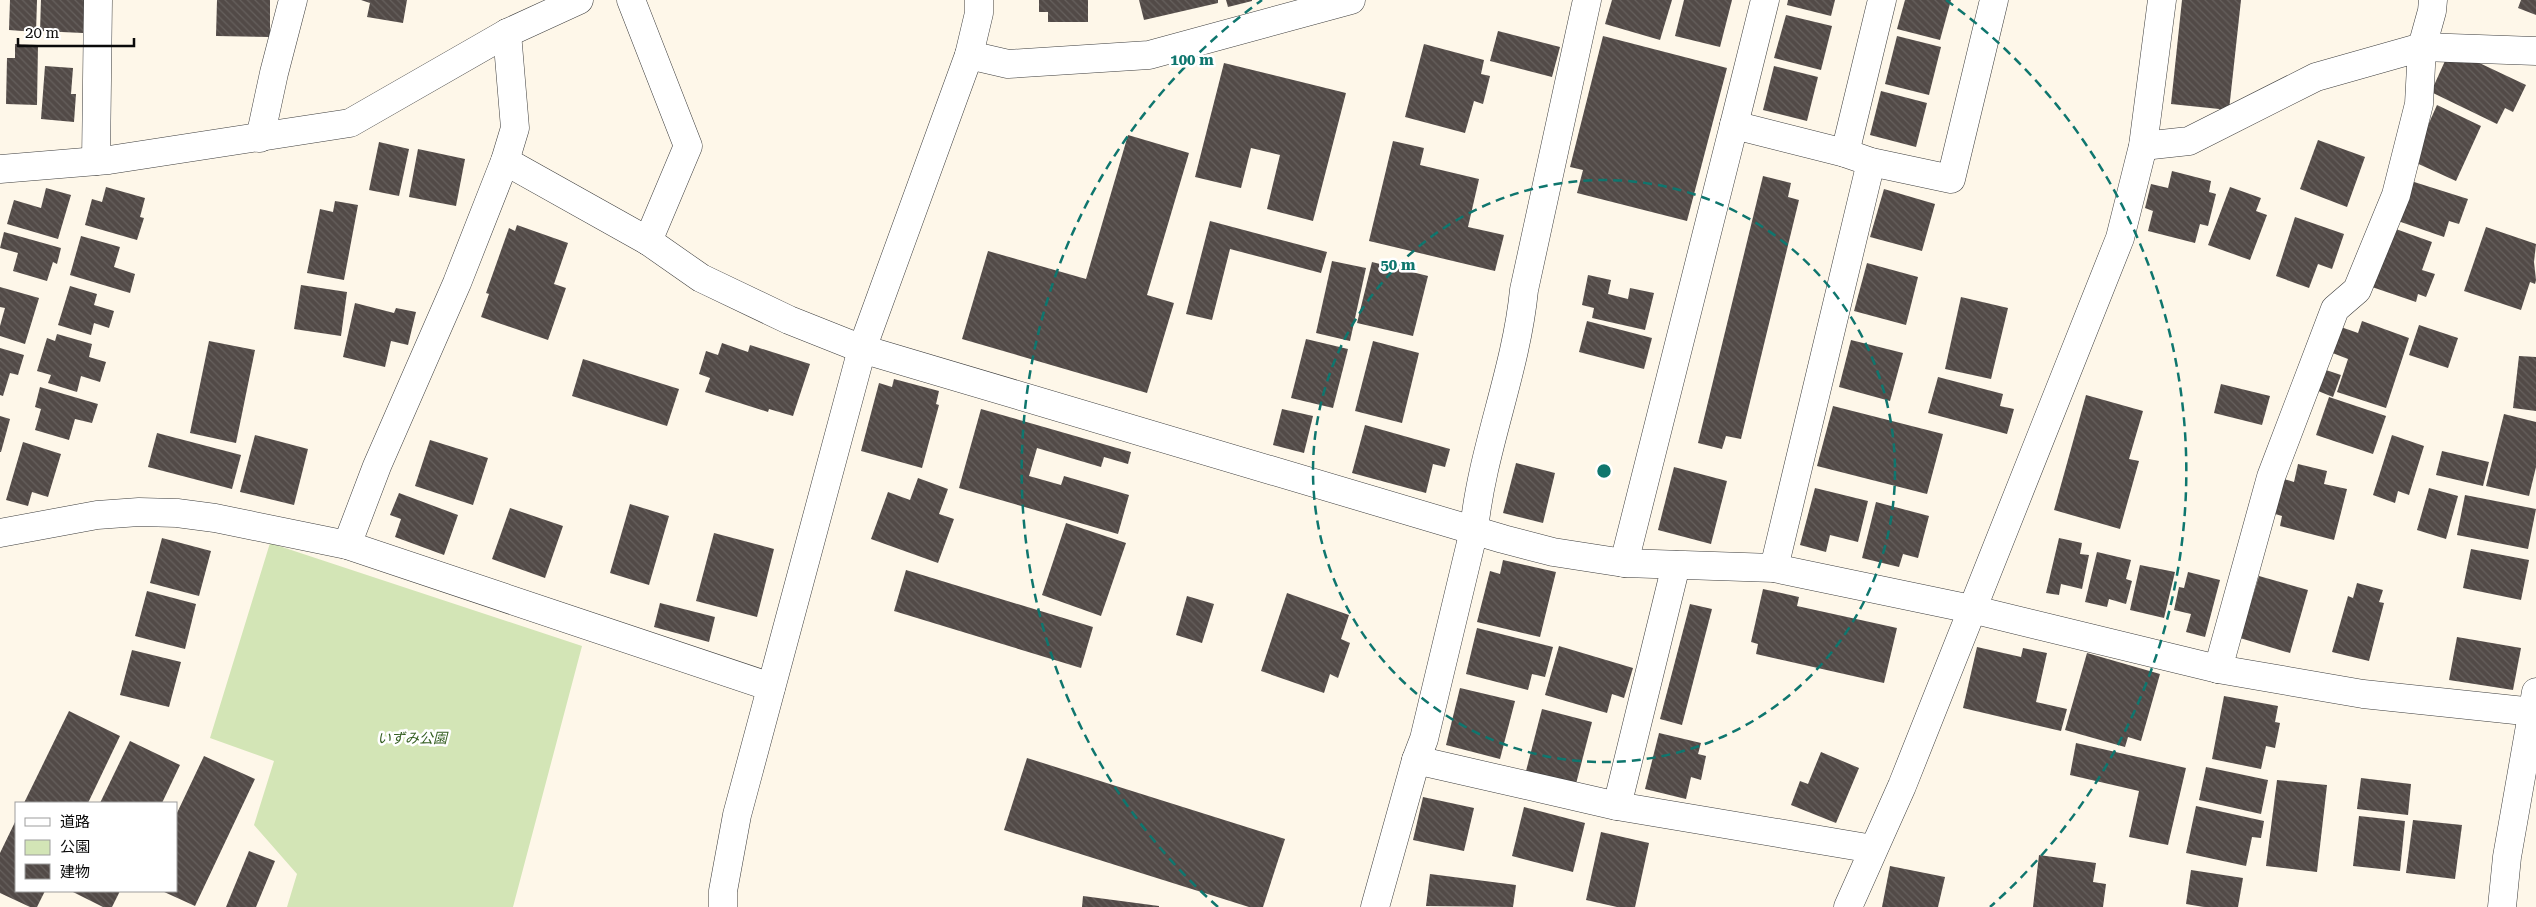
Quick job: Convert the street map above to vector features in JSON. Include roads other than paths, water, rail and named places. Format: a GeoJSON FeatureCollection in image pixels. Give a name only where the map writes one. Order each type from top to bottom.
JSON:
{"type":"FeatureCollection","features":[{"type":"Feature","properties":{"kind":"street"},"geometry":{"type":"LineString","coordinates":[[96,161],[98,0]]}},
{"type":"Feature","properties":{"kind":"street"},"geometry":{"type":"LineString","coordinates":[[260,138],[274,73],[293,0]]}},
{"type":"Feature","properties":{"kind":"street"},"geometry":{"type":"LineString","coordinates":[[0,169],[96,161],[260,138],[350,122],[507,33],[579,0]]}},
{"type":"Feature","properties":{"kind":"street"},"geometry":{"type":"LineString","coordinates":[[631,0],[688,146],[648,241]]}},
{"type":"Feature","properties":{"kind":"street"},"geometry":{"type":"LineString","coordinates":[[723,907],[723,891],[737,815],[862,350],[969,55],[979,13],[978,0]]}},
{"type":"Feature","properties":{"kind":"street"},"geometry":{"type":"LineString","coordinates":[[969,55],[1008,64],[1149,55],[1351,0]]}},
{"type":"Feature","properties":{"kind":"street"},"geometry":{"type":"LineString","coordinates":[[1374,907],[1424,738],[1474,530],[1478,495],[1520,326],[1524,290],[1587,0]]}},
{"type":"Feature","properties":{"kind":"street"},"geometry":{"type":"LineString","coordinates":[[1624,562],[1765,0]]}},
{"type":"Feature","properties":{"kind":"street"},"geometry":{"type":"LineString","coordinates":[[1845,153],[1882,0]]}},
{"type":"Feature","properties":{"kind":"street"},"geometry":{"type":"LineString","coordinates":[[1734,125],[1845,153],[1871,162],[1951,179],[1994,0]]}},
{"type":"Feature","properties":{"kind":"street"},"geometry":{"type":"LineString","coordinates":[[1848,907],[1902,786],[2120,238],[2143,146],[2162,0]]}},
{"type":"Feature","properties":{"kind":"street"},"geometry":{"type":"LineString","coordinates":[[2218,669],[2271,477],[2335,309],[2356,290],[2396,195],[2419,104],[2422,47],[2432,11],[2433,0]]}},
{"type":"Feature","properties":{"kind":"street"},"geometry":{"type":"LineString","coordinates":[[347,545],[377,466],[457,283],[505,162],[515,128],[507,33]]}},
{"type":"Feature","properties":{"kind":"street"},"geometry":{"type":"LineString","coordinates":[[2143,146],[2189,141],[2316,77],[2422,47],[2536,51]]}},
{"type":"Feature","properties":{"kind":"street"},"geometry":{"type":"LineString","coordinates":[[505,162],[648,241],[701,278],[789,320],[862,350],[1553,552],[1624,562],[1774,568],[1971,609],[2218,669],[2363,694],[2535,702],[2507,857],[2502,907]]}},
{"type":"Feature","properties":{"kind":"street"},"geometry":{"type":"LineString","coordinates":[[1774,568],[1871,162]]}},
{"type":"Feature","properties":{"kind":"street"},"geometry":{"type":"LineString","coordinates":[[0,533],[97,515],[139,512],[177,513],[215,518],[347,545],[771,687]]}},
{"type":"Feature","properties":{"kind":"street"},"geometry":{"type":"LineString","coordinates":[[1616,806],[1676,565]]}},
{"type":"Feature","properties":{"kind":"street"},"geometry":{"type":"LineString","coordinates":[[1416,760],[1616,806],[1873,849]]}},
{"type":"Feature","properties":{"kind":"park label","name":"いずみ公園"},"geometry":{"type":"Point","coordinates":[412,738]}}]}
